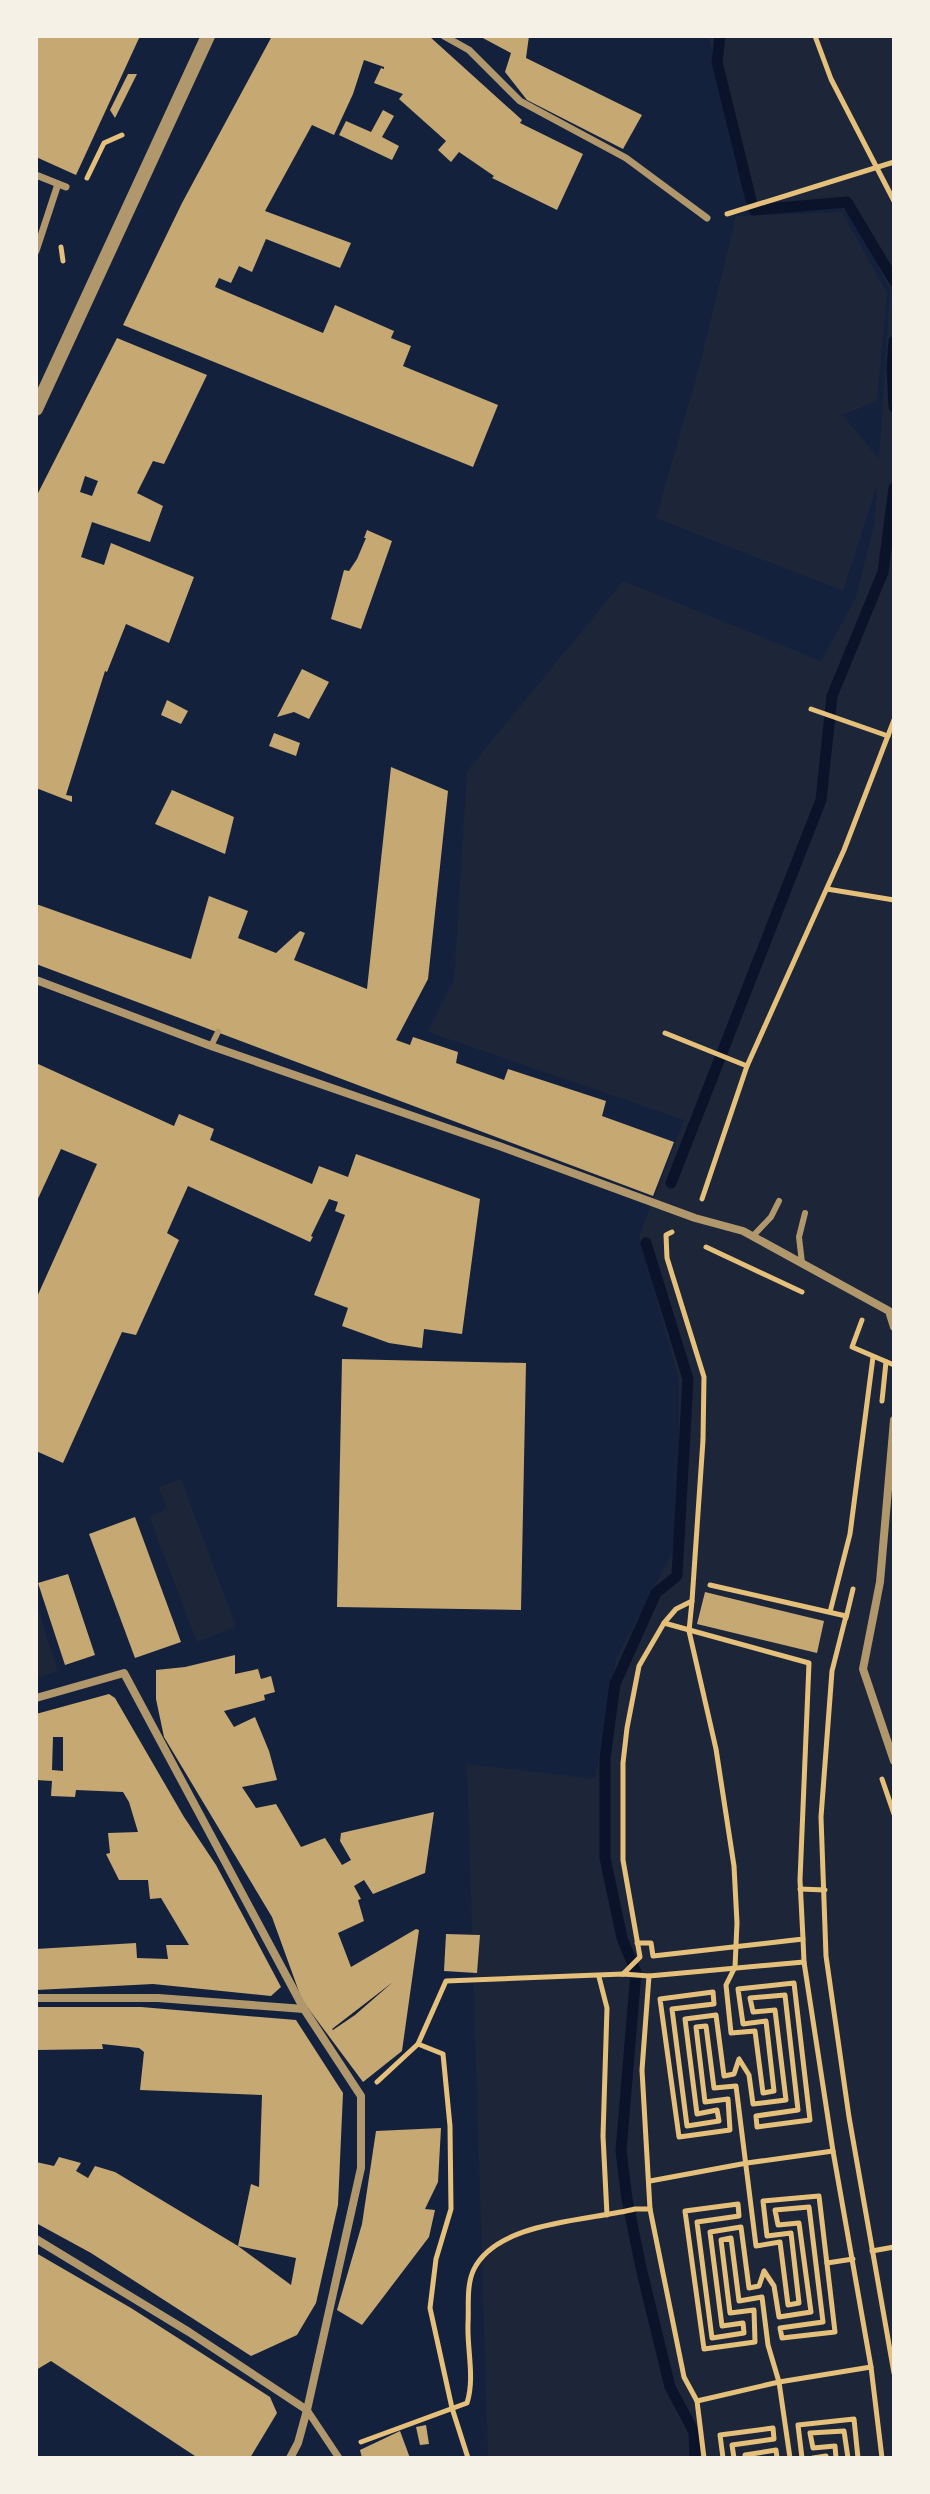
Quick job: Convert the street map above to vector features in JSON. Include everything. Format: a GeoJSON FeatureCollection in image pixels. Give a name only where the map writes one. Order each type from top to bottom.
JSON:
{"type":"FeatureCollection","features":[{"type":"Feature","properties":{"kind":"street"},"geometry":{"type":"LineString","coordinates":[[36,409],[208,36]]}},
{"type":"Feature","properties":{"kind":"street"},"geometry":{"type":"LineString","coordinates":[[444,36],[469,50],[520,101],[626,158],[707,218]]}},
{"type":"Feature","properties":{"kind":"street"},"geometry":{"type":"LineString","coordinates":[[36,175],[62,186],[36,251]]}},
{"type":"Feature","properties":{"kind":"street"},"geometry":{"type":"LineString","coordinates":[[36,980],[211,1046],[695,1218],[743,1231],[889,1311],[894,1327]]}},
{"type":"Feature","properties":{"kind":"street"},"geometry":{"type":"LineString","coordinates":[[894,1420],[880,1582],[863,1669],[894,1761]]}},
{"type":"Feature","properties":{"kind":"street"},"geometry":{"type":"LineString","coordinates":[[36,1698],[124,1673],[304,2009],[361,2096],[361,2168],[307,2410],[298,2443],[290,2458]]}},
{"type":"Feature","properties":{"kind":"street"},"geometry":{"type":"LineString","coordinates":[[36,1998],[158,1998],[304,2009]]}},
{"type":"Feature","properties":{"kind":"street"},"geometry":{"type":"LineString","coordinates":[[36,2239],[189,2332],[307,2410],[339,2458]]}},
{"type":"Feature","properties":{"kind":"lane"},"geometry":{"type":"LineString","coordinates":[[211,1046],[218,1032]]}},
{"type":"Feature","properties":{"kind":"lane"},"geometry":{"type":"LineString","coordinates":[[753,1236],[771,1217],[779,1201]]}},
{"type":"Feature","properties":{"kind":"lane"},"geometry":{"type":"LineString","coordinates":[[802,1263],[799,1237],[805,1213]]}},
{"type":"Feature","properties":{"kind":"path"},"geometry":{"type":"LineString","coordinates":[[815,36],[831,79],[894,201]]}},
{"type":"Feature","properties":{"kind":"path"},"geometry":{"type":"LineString","coordinates":[[86,180],[104,143],[122,135]]}},
{"type":"Feature","properties":{"kind":"path"},"geometry":{"type":"LineString","coordinates":[[744,208],[894,162]]}},
{"type":"Feature","properties":{"kind":"path"},"geometry":{"type":"LineString","coordinates":[[61,245],[63,261]]}},
{"type":"Feature","properties":{"kind":"path"},"geometry":{"type":"LineString","coordinates":[[812,710],[888,736]]}},
{"type":"Feature","properties":{"kind":"path"},"geometry":{"type":"LineString","coordinates":[[695,1218],[747,1066],[827,889],[894,720]]}},
{"type":"Feature","properties":{"kind":"path"},"geometry":{"type":"LineString","coordinates":[[827,889],[894,900]]}},
{"type":"Feature","properties":{"kind":"path"},"geometry":{"type":"LineString","coordinates":[[665,1033],[747,1066]]}},
{"type":"Feature","properties":{"kind":"path"},"geometry":{"type":"LineString","coordinates":[[674,1231],[666,1235],[667,1258],[704,1377],[703,1440],[689,1631],[729,1821],[736,1898],[735,1967],[726,1985],[731,2033],[755,2031],[763,2093],[774,2091],[766,2021],[743,2024],[738,1989],[794,1983],[810,2120],[757,2127],[756,2116],[798,2110],[785,1995],[750,1998],[753,2012],[775,2010],[786,2100],[753,2104],[749,2075],[739,2059],[734,2074],[724,2076],[716,2015],[685,2019],[697,2114],[717,2110],[719,2121],[687,2126],[672,2009],[714,2004],[713,1992],[660,1999],[679,2137],[730,2130],[728,2099],[705,2102],[696,2027],[706,2026],[714,2088],[736,2086],[756,2246],[780,2242],[788,2305],[799,2303],[791,2233],[767,2236],[763,2201],[819,2196],[835,2332],[782,2338],[780,2328],[823,2322],[809,2207],[775,2210],[778,2225],[799,2223],[811,2312],[779,2317],[774,2286],[764,2271],[759,2286],[749,2288],[741,2227],[710,2232],[722,2326],[743,2323],[744,2333],[712,2338],[697,2222],[739,2216],[738,2204],[685,2211],[704,2349],[755,2342],[754,2310],[730,2313],[721,2240],[731,2238],[739,2301],[762,2297],[790,2458]]}},
{"type":"Feature","properties":{"kind":"path"},"geometry":{"type":"LineString","coordinates":[[698,1243],[804,1293]]}},
{"type":"Feature","properties":{"kind":"path"},"geometry":{"type":"LineString","coordinates":[[862,1320],[852,1347],[894,1365]]}},
{"type":"Feature","properties":{"kind":"path"},"geometry":{"type":"LineString","coordinates":[[830,1613],[850,1534],[873,1357]]}},
{"type":"Feature","properties":{"kind":"path"},"geometry":{"type":"LineString","coordinates":[[710,1585],[846,1616],[832,1671],[821,1817],[826,1956],[849,2117],[894,2373]]}},
{"type":"Feature","properties":{"kind":"path"},"geometry":{"type":"LineString","coordinates":[[623,1974],[640,1957],[623,1860],[623,1763],[627,1728],[639,1666],[664,1623],[676,1609],[692,1601]]}},
{"type":"Feature","properties":{"kind":"path"},"geometry":{"type":"LineString","coordinates":[[664,1623],[809,1663],[800,1889],[804,1962],[871,2367],[882,2458]]}},
{"type":"Feature","properties":{"kind":"path"},"geometry":{"type":"LineString","coordinates":[[800,1889],[825,1890]]}},
{"type":"Feature","properties":{"kind":"path"},"geometry":{"type":"LineString","coordinates":[[637,1943],[651,1943],[653,1956],[803,1939]]}},
{"type":"Feature","properties":{"kind":"path"},"geometry":{"type":"LineString","coordinates":[[361,2096],[418,2044],[446,1981],[623,1974],[649,1976],[804,1962]]}},
{"type":"Feature","properties":{"kind":"path"},"geometry":{"type":"LineString","coordinates":[[649,1976],[642,2070],[650,2209],[684,2377],[697,2401],[704,2458]]}},
{"type":"Feature","properties":{"kind":"path"},"geometry":{"type":"LineString","coordinates":[[599,1977],[608,2017],[603,2136],[607,2215]]}},
{"type":"Feature","properties":{"kind":"path"},"geometry":{"type":"LineString","coordinates":[[418,2044],[443,2054],[445,2069],[450,2126],[451,2209],[436,2259],[430,2308],[452,2408],[468,2458]]}},
{"type":"Feature","properties":{"kind":"path"},"geometry":{"type":"LineString","coordinates":[[802,2051],[817,2049]]}},
{"type":"Feature","properties":{"kind":"path"},"geometry":{"type":"LineString","coordinates":[[769,2052],[779,2050]]}},
{"type":"Feature","properties":{"kind":"path"},"geometry":{"type":"LineString","coordinates":[[690,2064],[700,2064]]}},
{"type":"Feature","properties":{"kind":"path"},"geometry":{"type":"LineString","coordinates":[[650,2181],[833,2151]]}},
{"type":"Feature","properties":{"kind":"path"},"geometry":{"type":"LineString","coordinates":[[361,2442],[467,2403],[471,2390],[467,2341],[470,2282],[475,2268],[502,2239],[523,2231],[635,2209],[650,2209]]}},
{"type":"Feature","properties":{"kind":"path"},"geometry":{"type":"LineString","coordinates":[[872,2251],[894,2247]]}},
{"type":"Feature","properties":{"kind":"path"},"geometry":{"type":"LineString","coordinates":[[827,2263],[853,2259]]}},
{"type":"Feature","properties":{"kind":"path"},"geometry":{"type":"LineString","coordinates":[[794,2265],[805,2262]]}},
{"type":"Feature","properties":{"kind":"path"},"geometry":{"type":"LineString","coordinates":[[716,2277],[725,2276]]}},
{"type":"Feature","properties":{"kind":"path"},"geometry":{"type":"LineString","coordinates":[[697,2401],[779,2382],[871,2367]]}},
{"type":"Feature","properties":{"kind":"path"},"geometry":{"type":"LineString","coordinates":[[802,2458],[798,2425],[854,2419],[858,2458]]}},
{"type":"Feature","properties":{"kind":"path"},"geometry":{"type":"LineString","coordinates":[[723,2458],[720,2435],[773,2428],[774,2439],[732,2445],[734,2458]]}},
{"type":"Feature","properties":{"kind":"path"},"geometry":{"type":"LineString","coordinates":[[836,2458],[835,2446],[813,2448],[810,2433],[844,2431],[848,2458]]}},
{"type":"Feature","properties":{"kind":"path"},"geometry":{"type":"LineString","coordinates":[[745,2458],[745,2455],[776,2450],[777,2458]]}},
{"type":"Feature","properties":{"kind":"path"},"geometry":{"type":"LineString","coordinates":[[813,2458],[826,2458]]}},
{"type":"Feature","properties":{"kind":"shaded area"},"geometry":{"type":"Polygon","coordinates":[[[708,36],[894,36],[894,2458],[488,2458],[467,1764],[595,1779],[616,1659],[678,1542],[679,1380],[639,1236],[684,1120],[428,1032],[454,980],[467,771],[623,581],[821,661],[856,597],[875,521],[877,485],[843,591],[656,518],[699,368],[736,216],[842,212],[887,293],[877,401],[843,415],[879,459],[890,289],[851,215],[838,207],[759,211],[708,36]]]}},
{"type":"Feature","properties":{"kind":"shaded area"},"geometry":{"type":"Polygon","coordinates":[[[181,1479],[236,1627],[197,1642],[149,1516],[167,1509],[159,1487],[181,1479]]]}},
{"type":"Feature","properties":{"kind":"shaded area"},"geometry":{"type":"Polygon","coordinates":[[[36,1610],[58,1671],[36,1678],[36,1610]]]}},
{"type":"Feature","properties":{"kind":"building"},"geometry":{"type":"Polygon","coordinates":[[[36,36],[140,36],[76,175],[36,157],[36,36]]]}},
{"type":"Feature","properties":{"kind":"building"},"geometry":{"type":"Polygon","coordinates":[[[272,36],[429,36],[522,120],[520,123],[583,154],[557,210],[492,178],[494,176],[459,152],[451,162],[438,150],[446,141],[399,99],[403,94],[374,83],[384,67],[364,60],[353,94],[334,135],[312,125],[265,211],[351,243],[340,268],[266,239],[252,272],[239,266],[231,283],[219,278],[215,287],[323,333],[335,305],[394,331],[391,338],[411,346],[403,366],[498,405],[473,467],[123,325],[182,203],[272,36]]]}},
{"type":"Feature","properties":{"kind":"building"},"geometry":{"type":"Polygon","coordinates":[[[479,36],[529,36],[526,58],[642,115],[623,149],[527,100],[505,72],[511,53],[479,36]]]}},
{"type":"Feature","properties":{"kind":"building"},"geometry":{"type":"Polygon","coordinates":[[[128,74],[137,74],[115,118],[110,110],[128,74]]]}},
{"type":"Feature","properties":{"kind":"building"},"geometry":{"type":"Polygon","coordinates":[[[383,110],[394,116],[382,137],[399,146],[392,160],[339,135],[346,121],[371,132],[383,110]]]}},
{"type":"Feature","properties":{"kind":"building"},"geometry":{"type":"Polygon","coordinates":[[[117,338],[207,375],[164,464],[153,461],[137,493],[163,506],[150,542],[92,522],[81,557],[104,565],[111,543],[194,577],[169,643],[126,624],[105,671],[66,795],[72,796],[72,802],[36,788],[36,497],[117,338]],[[85,476],[80,492],[92,496],[98,481],[85,476]]]}},
{"type":"Feature","properties":{"kind":"building"},"geometry":{"type":"Polygon","coordinates":[[[367,530],[392,541],[361,629],[331,619],[344,570],[349,571],[357,559],[367,530]]]}},
{"type":"Feature","properties":{"kind":"building"},"geometry":{"type":"Polygon","coordinates":[[[302,669],[329,682],[309,719],[294,712],[277,717],[302,669]]]}},
{"type":"Feature","properties":{"kind":"building"},"geometry":{"type":"Polygon","coordinates":[[[167,700],[188,711],[181,724],[161,715],[167,700]]]}},
{"type":"Feature","properties":{"kind":"building"},"geometry":{"type":"Polygon","coordinates":[[[274,733],[300,743],[296,756],[269,746],[274,733]]]}},
{"type":"Feature","properties":{"kind":"building"},"geometry":{"type":"Polygon","coordinates":[[[391,767],[448,791],[428,979],[396,1040],[410,1045],[413,1037],[458,1052],[456,1063],[504,1080],[508,1069],[606,1101],[602,1116],[674,1142],[653,1196],[36,964],[36,904],[191,959],[209,896],[248,911],[238,938],[276,953],[300,931],[305,933],[294,960],[367,989],[391,767]]]}},
{"type":"Feature","properties":{"kind":"building"},"geometry":{"type":"Polygon","coordinates":[[[172,790],[234,817],[225,854],[155,824],[172,790]]]}},
{"type":"Feature","properties":{"kind":"building"},"geometry":{"type":"Polygon","coordinates":[[[36,1063],[174,1126],[179,1114],[214,1129],[210,1140],[312,1184],[319,1166],[348,1177],[356,1154],[480,1199],[462,1334],[424,1329],[422,1348],[389,1343],[342,1326],[348,1308],[314,1295],[345,1215],[335,1211],[338,1202],[329,1199],[310,1242],[188,1186],[167,1233],[179,1240],[136,1335],[122,1332],[63,1463],[36,1451],[36,1299],[97,1164],[61,1149],[36,1203],[36,1063]]]}},
{"type":"Feature","properties":{"kind":"building"},"geometry":{"type":"Polygon","coordinates":[[[342,1359],[526,1363],[521,1610],[337,1607],[342,1359]]]}},
{"type":"Feature","properties":{"kind":"building"},"geometry":{"type":"Polygon","coordinates":[[[135,1517],[181,1642],[135,1658],[89,1534],[135,1517]]]}},
{"type":"Feature","properties":{"kind":"building"},"geometry":{"type":"Polygon","coordinates":[[[68,1574],[95,1655],[65,1665],[38,1583],[68,1574]]]}},
{"type":"Feature","properties":{"kind":"building"},"geometry":{"type":"Polygon","coordinates":[[[705,1592],[824,1621],[817,1653],[697,1624],[705,1592]]]}},
{"type":"Feature","properties":{"kind":"building"},"geometry":{"type":"Polygon","coordinates":[[[235,1655],[235,1674],[258,1669],[261,1679],[271,1676],[275,1692],[264,1695],[265,1700],[224,1711],[234,1727],[255,1717],[277,1780],[242,1787],[256,1808],[276,1804],[301,1847],[325,1838],[342,1865],[351,1860],[340,1841],[341,1833],[434,1812],[425,1873],[373,1894],[364,1880],[354,1886],[361,1899],[358,1900],[364,1921],[338,1933],[351,1967],[419,1930],[402,2051],[363,2082],[302,2000],[272,1917],[164,1737],[156,1699],[156,1670],[185,1667],[235,1655]],[[393,1982],[332,2029],[355,2015],[393,1982]]]}},
{"type":"Feature","properties":{"kind":"building"},"geometry":{"type":"Polygon","coordinates":[[[109,1694],[115,1698],[184,1817],[216,1865],[281,1987],[271,1996],[153,1984],[36,1990],[36,1949],[136,1943],[137,1958],[168,1959],[166,1945],[189,1945],[161,1898],[150,1899],[148,1880],[119,1880],[106,1854],[110,1853],[108,1833],[138,1832],[123,1792],[76,1790],[75,1797],[51,1796],[52,1781],[36,1780],[36,1714],[109,1694]],[[53,1737],[52,1770],[63,1771],[63,1737],[53,1737]]]}},
{"type":"Feature","properties":{"kind":"building"},"geometry":{"type":"Polygon","coordinates":[[[446,1934],[480,1935],[477,1973],[444,1971],[446,1934]]]}},
{"type":"Feature","properties":{"kind":"building"},"geometry":{"type":"Polygon","coordinates":[[[36,2007],[141,2007],[296,2020],[343,2093],[338,2205],[316,2303],[297,2335],[251,2356],[91,2253],[36,2223],[36,2162],[54,2166],[59,2157],[81,2163],[76,2171],[88,2178],[95,2166],[115,2172],[238,2246],[251,2184],[259,2187],[262,2095],[140,2090],[144,2052],[139,2048],[102,2044],[103,2049],[36,2050],[36,2007]],[[238,2246],[291,2285],[296,2258],[238,2246]]]}},
{"type":"Feature","properties":{"kind":"building"},"geometry":{"type":"Polygon","coordinates":[[[441,2128],[438,2182],[425,2209],[435,2210],[429,2237],[362,2325],[337,2310],[362,2224],[376,2131],[441,2128]]]}},
{"type":"Feature","properties":{"kind":"building"},"geometry":{"type":"Polygon","coordinates":[[[36,2253],[131,2308],[270,2397],[277,2413],[250,2458],[198,2458],[51,2361],[36,2370],[36,2253]]]}},
{"type":"Feature","properties":{"kind":"building"},"geometry":{"type":"Polygon","coordinates":[[[426,2425],[429,2444],[420,2445],[416,2427],[426,2425]]]}},
{"type":"Feature","properties":{"kind":"building"},"geometry":{"type":"Polygon","coordinates":[[[400,2431],[410,2458],[362,2458],[360,2450],[400,2431]]]}},
{"type":"Feature","properties":{"kind":"waterway"},"geometry":{"type":"LineString","coordinates":[[720,36],[717,62],[751,200]]}},
{"type":"Feature","properties":{"kind":"waterway"},"geometry":{"type":"LineString","coordinates":[[754,210],[847,202],[894,281]]}},
{"type":"Feature","properties":{"kind":"waterway"},"geometry":{"type":"LineString","coordinates":[[894,341],[894,407]]}},
{"type":"Feature","properties":{"kind":"waterway"},"geometry":{"type":"LineString","coordinates":[[671,1183],[821,800],[832,696],[883,572],[894,488]]}},
{"type":"Feature","properties":{"kind":"waterway"},"geometry":{"type":"LineString","coordinates":[[646,1243],[688,1379],[677,1576],[656,1593],[615,1684],[605,1758],[605,1858],[622,1938],[636,1972],[621,2151],[627,2199],[670,2387],[694,2432],[695,2458]]}}]}
